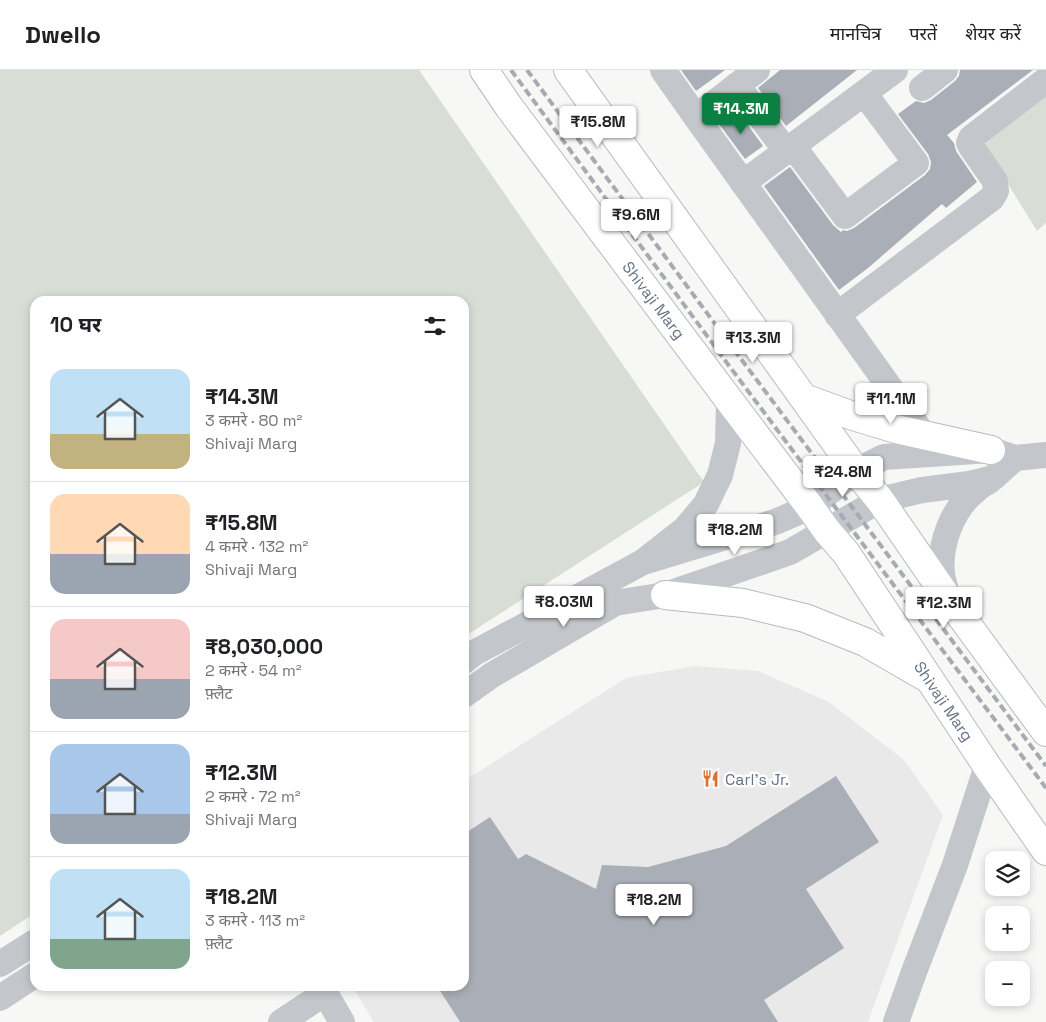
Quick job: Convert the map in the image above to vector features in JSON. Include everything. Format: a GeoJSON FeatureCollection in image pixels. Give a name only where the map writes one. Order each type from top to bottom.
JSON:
{"type":"FeatureCollection","features":[{"type":"Feature","properties":{"kind":"main road","name":"Shivaji Marg"},"geometry":{"type":"LineString","coordinates":[[484,70],[515,115],[810,507],[826,531],[846,553],[987,766],[1046,851]]}},
{"type":"Feature","properties":{"kind":"main road"},"geometry":{"type":"LineString","coordinates":[[568,70],[1046,732]]}},
{"type":"Feature","properties":{"kind":"main road"},"geometry":{"type":"LineString","coordinates":[[804,398],[896,429],[1003,454]]}},
{"type":"Feature","properties":{"kind":"main road"},"geometry":{"type":"LineString","coordinates":[[665,595],[743,603],[805,618],[865,642],[929,679]]}},
{"type":"Feature","properties":{"kind":"street"},"geometry":{"type":"LineString","coordinates":[[663,70],[924,435]]}},
{"type":"Feature","properties":{"kind":"street"},"geometry":{"type":"LineString","coordinates":[[922,88],[945,70]]}},
{"type":"Feature","properties":{"kind":"street"},"geometry":{"type":"LineString","coordinates":[[743,183],[890,72]]}},
{"type":"Feature","properties":{"kind":"street"},"geometry":{"type":"LineString","coordinates":[[696,117],[747,78],[789,149],[846,216],[916,163],[864,93]]}},
{"type":"Feature","properties":{"kind":"street"},"geometry":{"type":"LineString","coordinates":[[838,315],[992,198],[996,191],[995,181],[969,143],[971,138],[1046,80]]}},
{"type":"Feature","properties":{"kind":"street"},"geometry":{"type":"LineString","coordinates":[[469,658],[643,562],[685,529],[706,504],[720,474],[728,443],[728,400]]}},
{"type":"Feature","properties":{"kind":"street"},"geometry":{"type":"LineString","coordinates":[[643,562],[775,522],[810,507],[856,471],[884,457],[1003,454],[1046,455]]}},
{"type":"Feature","properties":{"kind":"street"},"geometry":{"type":"LineString","coordinates":[[947,597],[942,574],[942,551],[948,528],[959,508],[974,490],[994,478],[1003,454]]}},
{"type":"Feature","properties":{"kind":"street"},"geometry":{"type":"LineString","coordinates":[[469,691],[492,674],[615,603],[665,595],[790,552],[880,500],[922,490],[969,484],[994,478]]}},
{"type":"Feature","properties":{"kind":"street"},"geometry":{"type":"LineString","coordinates":[[896,1022],[955,865],[987,766]]}},
{"type":"Feature","properties":{"kind":"street"},"geometry":{"type":"LineString","coordinates":[[0,964],[30,945]]}},
{"type":"Feature","properties":{"kind":"street"},"geometry":{"type":"LineString","coordinates":[[0,998],[30,978]]}},
{"type":"Feature","properties":{"kind":"street"},"geometry":{"type":"LineString","coordinates":[[281,1022],[322,991]]}},
{"type":"Feature","properties":{"kind":"street"},"geometry":{"type":"LineString","coordinates":[[324,991],[342,1022]]}},
{"type":"Feature","properties":{"kind":"shaded area"},"geometry":{"type":"Polygon","coordinates":[[[0,70],[419,70],[704,482],[469,634],[469,296],[30,296],[30,916],[0,936],[0,70]]]}},
{"type":"Feature","properties":{"kind":"shaded area"},"geometry":{"type":"Polygon","coordinates":[[[1046,93],[1046,223],[1037,231],[984,145],[1046,93]]]}},
{"type":"Feature","properties":{"kind":"shaded area"},"geometry":{"type":"Polygon","coordinates":[[[695,666],[758,671],[829,702],[904,760],[943,815],[868,1022],[374,1022],[355,991],[469,991],[469,778],[626,678],[695,666]]]}},
{"type":"Feature","properties":{"kind":"building"},"geometry":{"type":"Polygon","coordinates":[[[681,70],[725,70],[696,91],[681,70]]]}},
{"type":"Feature","properties":{"kind":"building"},"geometry":{"type":"Polygon","coordinates":[[[780,70],[857,70],[786,126],[758,88],[780,70]]]}},
{"type":"Feature","properties":{"kind":"building"},"geometry":{"type":"Polygon","coordinates":[[[960,70],[1033,70],[947,135],[954,143],[956,151],[977,182],[946,208],[942,204],[868,268],[839,290],[764,186],[790,167],[833,225],[841,232],[854,228],[925,175],[930,169],[931,162],[928,154],[898,114],[916,101],[924,103],[931,100],[955,81],[959,76],[960,70]]]}},
{"type":"Feature","properties":{"kind":"building"},"geometry":{"type":"Polygon","coordinates":[[[737,110],[763,146],[745,159],[719,124],[737,110]]]}},
{"type":"Feature","properties":{"kind":"building"},"geometry":{"type":"Polygon","coordinates":[[[836,776],[879,842],[806,889],[844,948],[764,1000],[778,1022],[460,1022],[440,991],[469,991],[469,831],[490,817],[518,859],[526,854],[596,889],[602,865],[648,867],[726,846],[836,776]]]}},
{"type":"Feature","properties":{"kind":"railway"},"geometry":{"type":"LineString","coordinates":[[511,70],[727,363],[1046,788]]}},
{"type":"Feature","properties":{"kind":"railway"},"geometry":{"type":"LineString","coordinates":[[527,70],[1046,766]]}},
{"type":"Feature","properties":{"kind":"place","name":"Carl's Jr."},"geometry":{"type":"Point","coordinates":[711,779]}}]}
